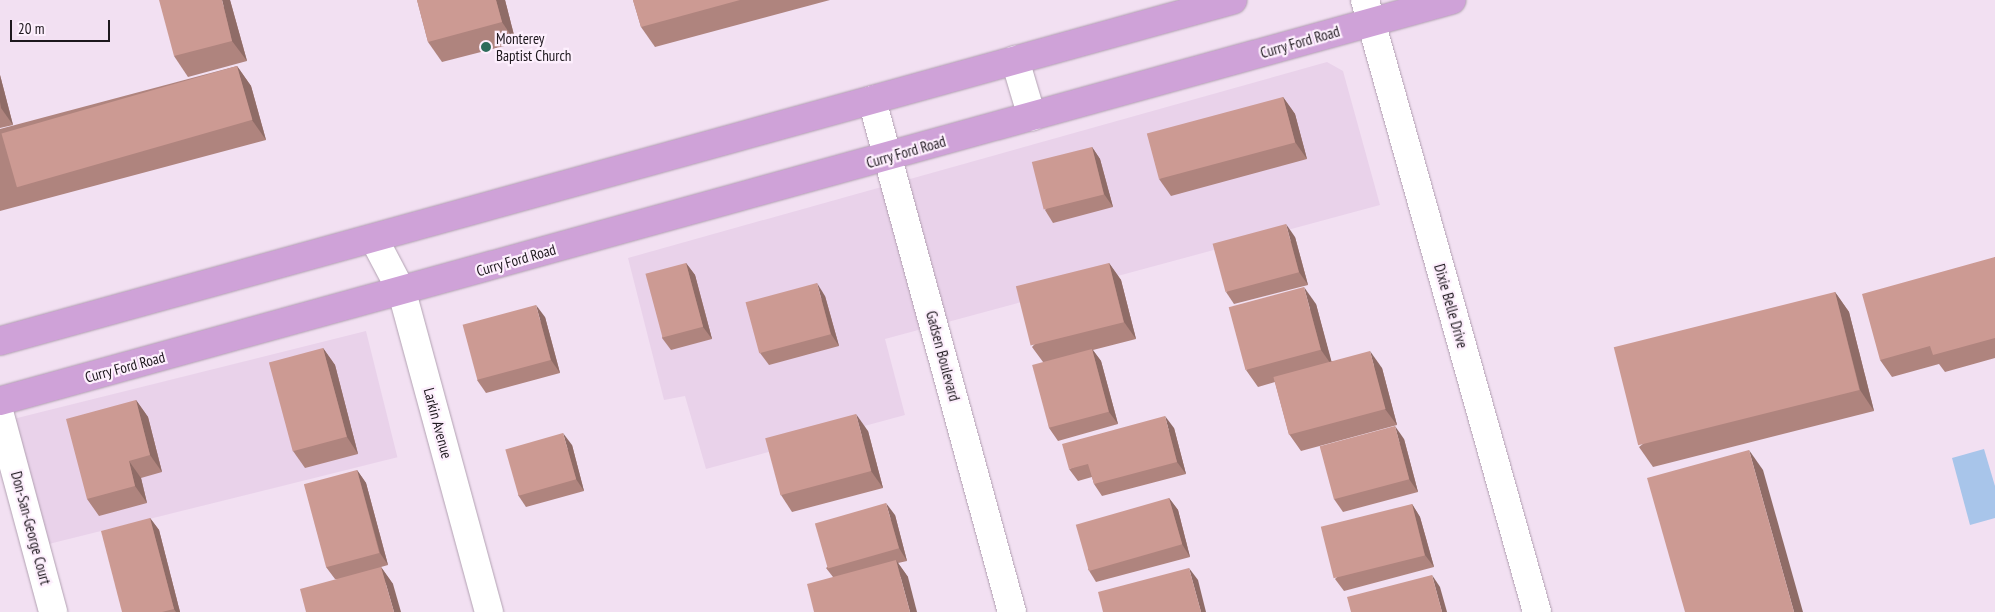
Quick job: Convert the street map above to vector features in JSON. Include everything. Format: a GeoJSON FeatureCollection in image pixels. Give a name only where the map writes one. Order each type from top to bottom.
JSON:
{"type":"FeatureCollection","features":[{"type":"Feature","properties":{"kind":"main road"},"geometry":{"type":"LineString","coordinates":[[0,341],[1233,0]]}},
{"type":"Feature","properties":{"kind":"main road","name":"Curry Ford Road"},"geometry":{"type":"LineString","coordinates":[[0,401],[402,292],[1032,117],[1368,11],[1452,0]]}},
{"type":"Feature","properties":{"kind":"street","name":"Dixie Belle Drive"},"geometry":{"type":"LineString","coordinates":[[1368,11],[1537,612]]}},
{"type":"Feature","properties":{"kind":"street"},"geometry":{"type":"LineString","coordinates":[[1015,60],[1032,117]]}},
{"type":"Feature","properties":{"kind":"street","name":"Gadsen Boulevard"},"geometry":{"type":"LineString","coordinates":[[872,100],[1012,612]]}},
{"type":"Feature","properties":{"kind":"street","name":"Larkin Avenue"},"geometry":{"type":"LineString","coordinates":[[374,239],[402,292],[489,612]]}},
{"type":"Feature","properties":{"kind":"street","name":"Don-San-George Court"},"geometry":{"type":"LineString","coordinates":[[0,415],[54,612]]}},
{"type":"Feature","properties":{"kind":"shaded area"},"geometry":{"type":"Polygon","coordinates":[[[1327,62],[1343,71],[1380,205],[885,339],[905,415],[706,469],[685,396],[664,400],[628,258],[1327,62]]]}},
{"type":"Feature","properties":{"kind":"shaded area"},"geometry":{"type":"Polygon","coordinates":[[[366,331],[397,457],[29,549],[0,434],[0,422],[366,331]]]}},
{"type":"Feature","properties":{"kind":"water"},"geometry":{"type":"Polygon","coordinates":[[[1984,449],[1995,486],[1995,518],[1970,525],[1952,458],[1984,449]]]}},
{"type":"Feature","properties":{"kind":"building"},"geometry":{"type":"Polygon","coordinates":[[[159,0],[222,0],[232,41],[174,56],[159,0]]]}},
{"type":"Feature","properties":{"kind":"building"},"geometry":{"type":"Polygon","coordinates":[[[417,0],[496,0],[502,22],[428,42],[417,0]]]}},
{"type":"Feature","properties":{"kind":"building"},"geometry":{"type":"Polygon","coordinates":[[[633,0],[740,0],[641,27],[633,0]]]}},
{"type":"Feature","properties":{"kind":"building"},"geometry":{"type":"Polygon","coordinates":[[[237,66],[252,120],[17,187],[1,134],[237,66]]]}},
{"type":"Feature","properties":{"kind":"building"},"geometry":{"type":"Polygon","coordinates":[[[1283,97],[1295,142],[1159,179],[1147,133],[1283,97]]]}},
{"type":"Feature","properties":{"kind":"building"},"geometry":{"type":"Polygon","coordinates":[[[1092,147],[1104,195],[1044,210],[1032,162],[1092,147]]]}},
{"type":"Feature","properties":{"kind":"building"},"geometry":{"type":"Polygon","coordinates":[[[1286,224],[1299,272],[1226,292],[1213,244],[1286,224]]]}},
{"type":"Feature","properties":{"kind":"building"},"geometry":{"type":"Polygon","coordinates":[[[1995,257],[1995,338],[1933,355],[1930,346],[1880,360],[1862,294],[1995,257]]]}},
{"type":"Feature","properties":{"kind":"building"},"geometry":{"type":"Polygon","coordinates":[[[686,263],[703,327],[663,338],[645,274],[686,263]]]}},
{"type":"Feature","properties":{"kind":"building"},"geometry":{"type":"Polygon","coordinates":[[[1109,263],[1124,322],[1031,345],[1016,286],[1109,263]]]}},
{"type":"Feature","properties":{"kind":"building"},"geometry":{"type":"Polygon","coordinates":[[[817,283],[831,334],[759,353],[746,302],[817,283]]]}},
{"type":"Feature","properties":{"kind":"building"},"geometry":{"type":"Polygon","coordinates":[[[1304,287],[1321,350],[1245,370],[1229,307],[1304,287]]]}},
{"type":"Feature","properties":{"kind":"building"},"geometry":{"type":"Polygon","coordinates":[[[1835,292],[1859,390],[1638,445],[1614,347],[1835,292]]]}},
{"type":"Feature","properties":{"kind":"building"},"geometry":{"type":"Polygon","coordinates":[[[536,305],[551,360],[477,380],[463,325],[536,305]]]}},
{"type":"Feature","properties":{"kind":"building"},"geometry":{"type":"Polygon","coordinates":[[[323,348],[347,437],[293,451],[269,362],[323,348]]]}},
{"type":"Feature","properties":{"kind":"building"},"geometry":{"type":"Polygon","coordinates":[[[1092,349],[1109,412],[1049,428],[1032,365],[1092,349]]]}},
{"type":"Feature","properties":{"kind":"building"},"geometry":{"type":"Polygon","coordinates":[[[1370,351],[1386,409],[1289,435],[1273,377],[1370,351]]]}},
{"type":"Feature","properties":{"kind":"building"},"geometry":{"type":"Polygon","coordinates":[[[136,400],[150,455],[129,461],[135,486],[87,499],[66,419],[136,400]]]}},
{"type":"Feature","properties":{"kind":"building"},"geometry":{"type":"Polygon","coordinates":[[[856,414],[871,471],[780,495],[765,438],[856,414]]]}},
{"type":"Feature","properties":{"kind":"building"},"geometry":{"type":"Polygon","coordinates":[[[1165,416],[1177,462],[1094,484],[1088,464],[1069,469],[1062,444],[1165,416]]]}},
{"type":"Feature","properties":{"kind":"building"},"geometry":{"type":"Polygon","coordinates":[[[1395,426],[1409,479],[1334,499],[1320,446],[1395,426]]]}},
{"type":"Feature","properties":{"kind":"building"},"geometry":{"type":"Polygon","coordinates":[[[563,433],[576,479],[519,496],[505,450],[563,433]]]}},
{"type":"Feature","properties":{"kind":"building"},"geometry":{"type":"Polygon","coordinates":[[[1749,450],[1794,612],[1685,612],[1647,478],[1749,450]]]}},
{"type":"Feature","properties":{"kind":"building"},"geometry":{"type":"Polygon","coordinates":[[[357,470],[379,553],[326,567],[304,484],[357,470]]]}},
{"type":"Feature","properties":{"kind":"building"},"geometry":{"type":"Polygon","coordinates":[[[1169,498],[1182,544],[1089,571],[1076,525],[1169,498]]]}},
{"type":"Feature","properties":{"kind":"building"},"geometry":{"type":"Polygon","coordinates":[[[886,503],[899,548],[828,569],[815,523],[886,503]]]}},
{"type":"Feature","properties":{"kind":"building"},"geometry":{"type":"Polygon","coordinates":[[[1412,504],[1425,555],[1334,578],[1321,527],[1412,504]]]}},
{"type":"Feature","properties":{"kind":"building"},"geometry":{"type":"Polygon","coordinates":[[[150,518],[174,609],[162,612],[122,612],[101,531],[150,518]]]}},
{"type":"Feature","properties":{"kind":"building"},"geometry":{"type":"Polygon","coordinates":[[[896,560],[910,612],[814,612],[807,584],[896,560]]]}},
{"type":"Feature","properties":{"kind":"building"},"geometry":{"type":"Polygon","coordinates":[[[381,567],[394,612],[306,612],[300,589],[381,567]]]}},
{"type":"Feature","properties":{"kind":"building"},"geometry":{"type":"Polygon","coordinates":[[[1189,568],[1201,612],[1103,612],[1098,592],[1189,568]]]}},
{"type":"Feature","properties":{"kind":"building"},"geometry":{"type":"Polygon","coordinates":[[[1432,575],[1442,612],[1351,612],[1347,597],[1432,575]]]}},
{"type":"Feature","properties":{"kind":"place","name":"Monterey Baptist Church"},"geometry":{"type":"Point","coordinates":[486,47]}}]}
